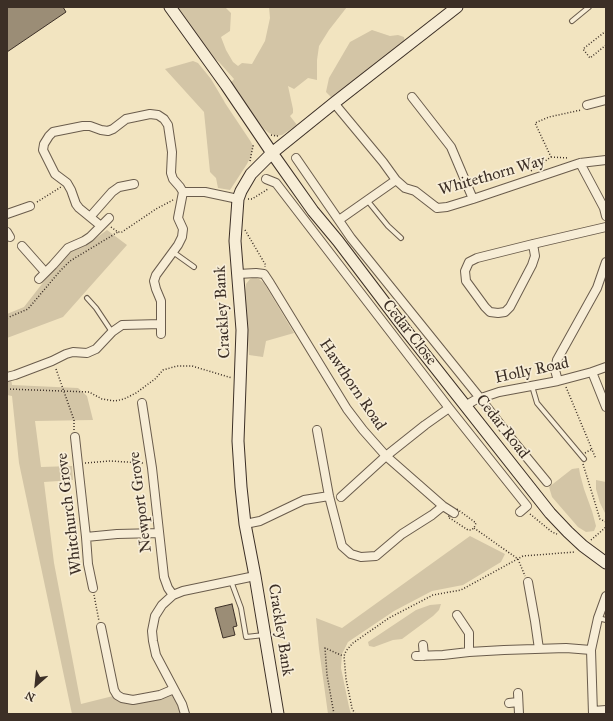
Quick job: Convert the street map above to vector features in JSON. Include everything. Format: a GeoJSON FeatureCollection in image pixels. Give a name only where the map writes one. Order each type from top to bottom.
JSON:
{"type":"FeatureCollection","features":[{"type":"Feature","properties":{"kind":"street","name":"Cedar Road"},"geometry":{"type":"LineString","coordinates":[[170,7],[314,211],[465,406],[550,513],[583,546],[606,563]]}},
{"type":"Feature","properties":{"kind":"street","name":"Crackley Bank"},"geometry":{"type":"LineString","coordinates":[[278,714],[245,524],[241,487],[238,441],[242,330],[235,241],[240,191],[256,167],[272,153],[457,7]]}},
{"type":"Feature","properties":{"kind":"street"},"geometry":{"type":"LineString","coordinates":[[412,97],[451,147],[473,199]]}},
{"type":"Feature","properties":{"kind":"street"},"geometry":{"type":"LineString","coordinates":[[587,105],[606,100]]}},
{"type":"Feature","properties":{"kind":"street","name":"Whitethorn Way"},"geometry":{"type":"LineString","coordinates":[[334,103],[396,180],[405,188],[415,191],[437,208],[447,207],[527,181],[577,161],[606,160]]}},
{"type":"Feature","properties":{"kind":"street"},"geometry":{"type":"LineString","coordinates":[[39,279],[68,248],[90,237],[105,222],[90,217],[76,204],[72,190],[55,174],[44,150],[44,144],[49,136],[53,132],[83,126],[90,126],[108,131],[126,119],[150,114],[158,115],[164,119],[168,125],[172,152],[171,173],[180,187],[182,196],[178,218],[183,229],[182,237],[178,245],[156,275],[154,281],[161,301],[161,334]]}},
{"type":"Feature","properties":{"kind":"street"},"geometry":{"type":"LineString","coordinates":[[577,161],[604,208],[606,216]]}},
{"type":"Feature","properties":{"kind":"street","name":"Cedar Road"},"geometry":{"type":"LineString","coordinates":[[296,162],[351,238],[480,398],[542,481]]}},
{"type":"Feature","properties":{"kind":"street"},"geometry":{"type":"LineString","coordinates":[[266,179],[276,183]]}},
{"type":"Feature","properties":{"kind":"street"},"geometry":{"type":"LineString","coordinates":[[339,220],[396,180]]}},
{"type":"Feature","properties":{"kind":"street","name":"Cedar Close"},"geometry":{"type":"LineString","coordinates":[[276,183],[449,408],[527,506],[520,512]]}},
{"type":"Feature","properties":{"kind":"street"},"geometry":{"type":"LineString","coordinates":[[90,217],[112,192],[119,187],[134,184]]}},
{"type":"Feature","properties":{"kind":"street"},"geometry":{"type":"LineString","coordinates":[[182,196],[205,192],[238,199]]}},
{"type":"Feature","properties":{"kind":"street"},"geometry":{"type":"LineString","coordinates":[[7,214],[30,206]]}},
{"type":"Feature","properties":{"kind":"street"},"geometry":{"type":"LineString","coordinates":[[533,244],[535,256],[532,265],[510,307],[505,312],[490,312],[466,280],[465,271],[469,262],[477,258],[533,244],[606,227]]}},
{"type":"Feature","properties":{"kind":"street"},"geometry":{"type":"LineString","coordinates":[[22,246],[45,272]]}},
{"type":"Feature","properties":{"kind":"street"},"geometry":{"type":"LineString","coordinates":[[558,381],[555,370],[557,360],[597,288],[606,262]]}},
{"type":"Feature","properties":{"kind":"street","name":"Hawthorn Road"},"geometry":{"type":"LineString","coordinates":[[238,274],[264,274],[347,409],[363,430],[386,456],[443,506],[454,513]]}},
{"type":"Feature","properties":{"kind":"street"},"geometry":{"type":"LineString","coordinates":[[372,308],[383,300]]}},
{"type":"Feature","properties":{"kind":"street"},"geometry":{"type":"LineString","coordinates":[[7,377],[52,361],[66,354],[73,352],[87,353],[96,349],[117,327],[122,325],[161,324]]}},
{"type":"Feature","properties":{"kind":"street"},"geometry":{"type":"LineString","coordinates":[[52,361],[56,369]]}},
{"type":"Feature","properties":{"kind":"street","name":"Holly Road"},"geometry":{"type":"LineString","coordinates":[[465,406],[474,400],[499,392],[558,381],[606,367]]}},
{"type":"Feature","properties":{"kind":"street"},"geometry":{"type":"LineString","coordinates":[[592,372],[606,407]]}},
{"type":"Feature","properties":{"kind":"street","name":"Newport Grove"},"geometry":{"type":"LineString","coordinates":[[142,404],[151,464],[164,577],[168,588],[173,595]]}},
{"type":"Feature","properties":{"kind":"street"},"geometry":{"type":"LineString","coordinates":[[343,493],[386,456],[449,408]]}},
{"type":"Feature","properties":{"kind":"street"},"geometry":{"type":"LineString","coordinates":[[317,430],[329,496],[342,546],[351,554],[361,557],[376,556],[402,534],[432,515],[443,506]]}},
{"type":"Feature","properties":{"kind":"street","name":"Whitchurch Grove"},"geometry":{"type":"LineString","coordinates":[[75,437],[88,564],[93,588]]}},
{"type":"Feature","properties":{"kind":"street"},"geometry":{"type":"LineString","coordinates":[[245,524],[260,521],[304,500],[329,496]]}},
{"type":"Feature","properties":{"kind":"street"},"geometry":{"type":"LineString","coordinates":[[86,538],[117,534],[159,533]]}},
{"type":"Feature","properties":{"kind":"street"},"geometry":{"type":"LineString","coordinates":[[184,714],[182,704],[156,655],[152,631],[155,616],[162,605],[173,595],[183,591],[255,576]]}},
{"type":"Feature","properties":{"kind":"street"},"geometry":{"type":"LineString","coordinates":[[528,582],[539,649]]}},
{"type":"Feature","properties":{"kind":"street"},"geometry":{"type":"LineString","coordinates":[[606,596],[602,619],[591,650],[593,713],[606,710]]}},
{"type":"Feature","properties":{"kind":"street"},"geometry":{"type":"LineString","coordinates":[[457,615],[469,633],[469,652]]}},
{"type":"Feature","properties":{"kind":"street"},"geometry":{"type":"LineString","coordinates":[[100,627],[114,690],[117,695],[122,698],[133,700],[160,695],[174,688]]}},
{"type":"Feature","properties":{"kind":"street"},"geometry":{"type":"LineString","coordinates":[[423,645],[420,656],[504,650],[566,648],[591,650]]}},
{"type":"Feature","properties":{"kind":"street"},"geometry":{"type":"LineString","coordinates":[[518,693],[518,714]]}},
{"type":"Feature","properties":{"kind":"street"},"geometry":{"type":"LineString","coordinates":[[509,703],[518,702]]}},
{"type":"Feature","properties":{"kind":"lane"},"geometry":{"type":"LineString","coordinates":[[572,21],[589,7]]}},
{"type":"Feature","properties":{"kind":"lane"},"geometry":{"type":"LineString","coordinates":[[367,200],[388,226],[401,238]]}},
{"type":"Feature","properties":{"kind":"lane"},"geometry":{"type":"LineString","coordinates":[[173,252],[194,267]]}},
{"type":"Feature","properties":{"kind":"lane"},"geometry":{"type":"LineString","coordinates":[[87,298],[96,308],[112,332]]}},
{"type":"Feature","properties":{"kind":"lane"},"geometry":{"type":"LineString","coordinates":[[532,385],[537,403],[584,459]]}},
{"type":"Feature","properties":{"kind":"lane"},"geometry":{"type":"LineString","coordinates":[[231,581],[241,608],[246,637],[265,634]]}},
{"type":"Feature","properties":{"kind":"path"},"geometry":{"type":"LineString","coordinates":[[606,31],[583,49],[590,58],[606,45]]}},
{"type":"Feature","properties":{"kind":"path"},"geometry":{"type":"LineString","coordinates":[[601,35],[606,35]]}},
{"type":"Feature","properties":{"kind":"path"},"geometry":{"type":"LineString","coordinates":[[551,157],[535,122],[549,117],[588,108],[587,105]]}},
{"type":"Feature","properties":{"kind":"path"},"geometry":{"type":"LineString","coordinates":[[527,181],[527,174],[551,157],[577,161]]}},
{"type":"Feature","properties":{"kind":"path"},"geometry":{"type":"LineString","coordinates":[[30,206],[66,183]]}},
{"type":"Feature","properties":{"kind":"path"},"geometry":{"type":"LineString","coordinates":[[238,199],[252,199],[276,183]]}},
{"type":"Feature","properties":{"kind":"path"},"geometry":{"type":"LineString","coordinates":[[7,318],[28,309],[60,270],[70,261],[118,232],[122,232],[168,202],[182,196]]}},
{"type":"Feature","properties":{"kind":"path"},"geometry":{"type":"LineString","coordinates":[[105,222],[118,232]]}},
{"type":"Feature","properties":{"kind":"path"},"geometry":{"type":"LineString","coordinates":[[7,389],[89,392],[102,399],[115,401],[124,399],[136,393],[155,379],[163,370],[177,366],[192,366],[241,380]]}},
{"type":"Feature","properties":{"kind":"path"},"geometry":{"type":"LineString","coordinates":[[56,369],[74,420],[75,437]]}},
{"type":"Feature","properties":{"kind":"path"},"geometry":{"type":"LineString","coordinates":[[558,381],[565,386],[596,459]]}},
{"type":"Feature","properties":{"kind":"path"},"geometry":{"type":"LineString","coordinates":[[584,459],[583,464],[600,519],[606,522]]}},
{"type":"Feature","properties":{"kind":"path"},"geometry":{"type":"LineString","coordinates":[[78,463],[110,461],[151,464]]}},
{"type":"Feature","properties":{"kind":"path"},"geometry":{"type":"LineString","coordinates":[[457,510],[476,523],[474,528],[468,530],[448,518],[457,510]]}},
{"type":"Feature","properties":{"kind":"path"},"geometry":{"type":"LineString","coordinates":[[355,714],[352,708],[346,679],[344,656],[346,651],[353,643],[389,618],[433,595],[461,590],[523,556],[577,552],[606,527]]}},
{"type":"Feature","properties":{"kind":"path"},"geometry":{"type":"LineString","coordinates":[[474,528],[518,559],[528,582]]}},
{"type":"Feature","properties":{"kind":"path"},"geometry":{"type":"LineString","coordinates":[[93,588],[100,627]]}},
{"type":"Feature","properties":{"kind":"path"},"geometry":{"type":"LineString","coordinates":[[334,714],[327,675],[325,648],[344,656]]}},
{"type":"Feature","properties":{"kind":"shaded area"},"geometry":{"type":"Polygon","coordinates":[[[176,7],[225,7],[231,13],[230,31],[221,37],[233,62],[238,66],[242,63],[252,64],[265,41],[270,18],[269,7],[347,7],[329,30],[319,46],[317,80],[308,78],[294,89],[288,86],[293,109],[293,113],[290,116],[297,125],[282,135],[276,136],[264,129],[230,84],[234,79],[219,62],[208,53],[176,7]]]}},
{"type":"Feature","properties":{"kind":"shaded area"},"geometry":{"type":"Polygon","coordinates":[[[372,30],[390,36],[398,35],[404,37],[405,42],[333,99],[326,92],[329,78],[350,42],[372,30]]]}},
{"type":"Feature","properties":{"kind":"shaded area"},"geometry":{"type":"Polygon","coordinates":[[[193,61],[198,63],[211,79],[253,146],[251,156],[247,164],[230,190],[218,188],[216,178],[210,172],[204,112],[165,69],[193,61]]]}},
{"type":"Feature","properties":{"kind":"shaded area"},"geometry":{"type":"Polygon","coordinates":[[[107,230],[127,245],[63,317],[7,338],[7,314],[24,307],[63,257],[70,252],[88,244],[107,230]]]}},
{"type":"Feature","properties":{"kind":"shaded area"},"geometry":{"type":"Polygon","coordinates":[[[254,277],[264,283],[294,333],[266,341],[263,357],[249,355],[245,292],[246,284],[254,277]]]}},
{"type":"Feature","properties":{"kind":"shaded area"},"geometry":{"type":"Polygon","coordinates":[[[11,378],[12,385],[78,388],[87,396],[93,420],[35,421],[41,467],[72,466],[73,480],[44,482],[54,563],[81,704],[117,695],[122,698],[174,689],[185,714],[72,714],[19,463],[12,396],[7,395],[7,379],[11,378]]]}},
{"type":"Feature","properties":{"kind":"shaded area"},"geometry":{"type":"Polygon","coordinates":[[[579,468],[596,526],[594,531],[586,532],[578,527],[552,497],[549,487],[572,469],[579,468]]]}},
{"type":"Feature","properties":{"kind":"shaded area"},"geometry":{"type":"Polygon","coordinates":[[[596,480],[606,482],[606,515],[600,503],[596,489],[596,480]]]}},
{"type":"Feature","properties":{"kind":"shaded area"},"geometry":{"type":"Polygon","coordinates":[[[470,536],[505,554],[501,562],[463,585],[432,591],[394,611],[348,642],[342,654],[341,668],[351,714],[328,714],[316,618],[342,628],[470,536]]]}},
{"type":"Feature","properties":{"kind":"shaded area"},"geometry":{"type":"Polygon","coordinates":[[[441,604],[439,610],[433,616],[402,639],[393,640],[374,647],[369,646],[368,642],[416,610],[430,605],[441,604]]]}},
{"type":"Feature","properties":{"kind":"building"},"geometry":{"type":"Polygon","coordinates":[[[7,7],[63,7],[66,12],[7,52],[7,7]]]}},
{"type":"Feature","properties":{"kind":"building"},"geometry":{"type":"Polygon","coordinates":[[[232,604],[237,626],[233,627],[235,635],[223,638],[215,608],[232,604]]]}}]}
